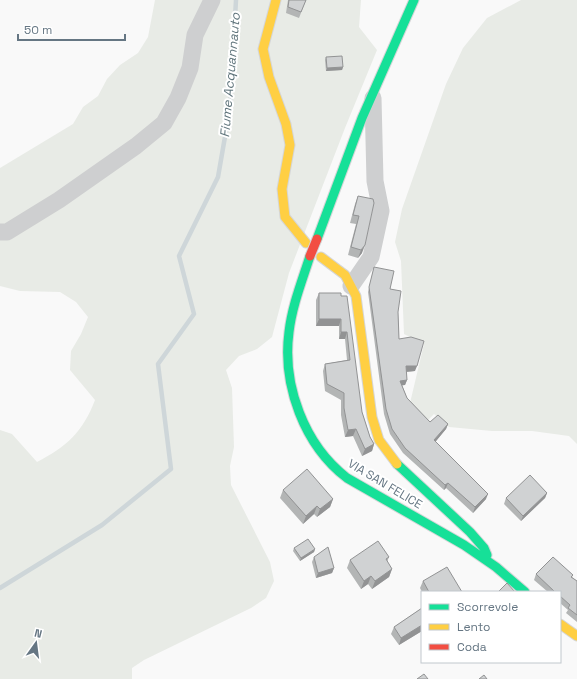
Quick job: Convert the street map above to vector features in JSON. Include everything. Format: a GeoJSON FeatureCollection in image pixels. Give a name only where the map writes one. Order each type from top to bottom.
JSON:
{"type":"FeatureCollection","features":[{"type":"Feature","properties":{"kind":"street"},"geometry":{"type":"LineString","coordinates":[[0,232],[7,232],[59,200],[136,146],[164,123],[178,98],[190,68],[194,35],[212,0]]}},
{"type":"Feature","properties":{"kind":"street"},"geometry":{"type":"LineString","coordinates":[[276,0],[263,49],[269,77],[286,124],[290,145],[282,190],[285,217],[306,243]]}},
{"type":"Feature","properties":{"kind":"street","name":"VIA SAN FELICE"},"geometry":{"type":"LineString","coordinates":[[414,0],[385,61],[310,256],[292,314],[288,339],[291,381],[304,424],[317,448],[333,466],[357,483],[467,548],[506,574],[524,591]]}},
{"type":"Feature","properties":{"kind":"street"},"geometry":{"type":"LineString","coordinates":[[351,286],[371,257],[381,211],[375,181],[372,93]]}},
{"type":"Feature","properties":{"kind":"street"},"geometry":{"type":"LineString","coordinates":[[321,257],[345,275],[356,296],[372,417],[379,440],[394,461],[475,537],[484,548],[490,564]]}},
{"type":"Feature","properties":{"kind":"street"},"geometry":{"type":"LineString","coordinates":[[561,625],[577,636]]}},
{"type":"Feature","properties":{"kind":"shaded area"},"geometry":{"type":"Polygon","coordinates":[[[155,0],[361,0],[359,27],[377,50],[289,273],[272,337],[257,349],[239,356],[226,370],[232,388],[234,447],[230,466],[231,485],[270,562],[274,581],[266,598],[251,608],[144,660],[132,668],[132,679],[0,679],[0,430],[12,434],[37,462],[65,444],[79,430],[95,400],[70,370],[71,351],[81,334],[88,317],[76,302],[60,292],[20,291],[0,286],[0,168],[73,124],[83,107],[98,96],[107,79],[120,65],[138,53],[148,37],[155,0]]]}},
{"type":"Feature","properties":{"kind":"shaded area"},"geometry":{"type":"Polygon","coordinates":[[[521,0],[577,0],[577,444],[569,436],[532,431],[492,431],[449,427],[434,414],[428,420],[410,403],[424,344],[404,334],[401,261],[395,242],[402,209],[446,84],[463,48],[487,18],[521,0]]]}},
{"type":"Feature","properties":{"kind":"building"},"geometry":{"type":"Polygon","coordinates":[[[289,0],[306,0],[301,12],[288,7],[289,0]]]}},
{"type":"Feature","properties":{"kind":"building"},"geometry":{"type":"Polygon","coordinates":[[[342,56],[343,67],[327,68],[326,57],[342,56]]]}},
{"type":"Feature","properties":{"kind":"building"},"geometry":{"type":"Polygon","coordinates":[[[358,196],[373,199],[374,203],[365,245],[361,250],[351,247],[359,216],[353,215],[358,196]]]}},
{"type":"Feature","properties":{"kind":"building"},"geometry":{"type":"Polygon","coordinates":[[[374,267],[394,271],[390,289],[401,291],[398,312],[399,339],[411,337],[424,341],[417,366],[406,366],[407,380],[400,381],[407,398],[430,422],[438,415],[448,424],[434,440],[488,494],[475,507],[448,483],[445,485],[405,448],[392,429],[386,409],[369,287],[374,267]]]}},
{"type":"Feature","properties":{"kind":"building"},"geometry":{"type":"Polygon","coordinates":[[[319,293],[341,293],[341,296],[347,296],[362,412],[370,437],[374,444],[365,449],[356,429],[348,430],[344,408],[344,393],[327,384],[325,364],[350,360],[347,332],[341,332],[341,319],[319,319],[319,293]]]}},
{"type":"Feature","properties":{"kind":"building"},"geometry":{"type":"Polygon","coordinates":[[[307,469],[333,499],[320,509],[317,506],[306,516],[283,490],[307,469]]]}},
{"type":"Feature","properties":{"kind":"building"},"geometry":{"type":"Polygon","coordinates":[[[530,475],[547,493],[523,516],[506,498],[530,475]]]}},
{"type":"Feature","properties":{"kind":"building"},"geometry":{"type":"Polygon","coordinates":[[[308,539],[315,549],[301,558],[294,548],[308,539]]]}},
{"type":"Feature","properties":{"kind":"building"},"geometry":{"type":"Polygon","coordinates":[[[378,541],[389,557],[386,559],[392,569],[375,581],[371,576],[364,581],[350,560],[378,541]]]}},
{"type":"Feature","properties":{"kind":"building"},"geometry":{"type":"Polygon","coordinates":[[[328,547],[334,568],[318,573],[314,557],[328,547]]]}},
{"type":"Feature","properties":{"kind":"building"},"geometry":{"type":"Polygon","coordinates":[[[553,557],[573,575],[571,577],[577,581],[577,615],[568,608],[570,605],[561,597],[561,591],[554,591],[536,574],[553,557]]]}},
{"type":"Feature","properties":{"kind":"building"},"geometry":{"type":"Polygon","coordinates":[[[447,567],[461,591],[428,591],[423,581],[447,567]]]}},
{"type":"Feature","properties":{"kind":"building"},"geometry":{"type":"Polygon","coordinates":[[[507,583],[514,591],[499,591],[507,583]]]}},
{"type":"Feature","properties":{"kind":"building"},"geometry":{"type":"Polygon","coordinates":[[[421,609],[421,626],[401,638],[394,627],[421,609]]]}},
{"type":"Feature","properties":{"kind":"building"},"geometry":{"type":"Polygon","coordinates":[[[424,674],[428,679],[417,679],[424,674]]]}},
{"type":"Feature","properties":{"kind":"building"},"geometry":{"type":"Polygon","coordinates":[[[484,675],[487,679],[479,679],[484,675]]]}},
{"type":"Feature","properties":{"kind":"waterway","name":"Fiume Acquannauto"},"geometry":{"type":"LineString","coordinates":[[0,588],[102,525],[171,469],[158,364],[194,314],[179,256],[218,177],[230,108],[236,0]]}},
{"type":"Feature","properties":{"kind":"traffic: fast"},"geometry":{"type":"LineString","coordinates":[[317,239],[362,118],[414,0]]}},
{"type":"Feature","properties":{"kind":"traffic: fast"},"geometry":{"type":"LineString","coordinates":[[310,256],[292,313],[288,352],[289,373],[299,412],[319,449],[347,478],[464,545],[496,567],[524,591]]}},
{"type":"Feature","properties":{"kind":"traffic: fast"},"geometry":{"type":"LineString","coordinates":[[397,464],[470,532],[484,548],[487,555]]}},
{"type":"Feature","properties":{"kind":"traffic: slow"},"geometry":{"type":"LineString","coordinates":[[276,0],[263,49],[269,77],[286,124],[290,145],[282,189],[285,217],[306,243]]}},
{"type":"Feature","properties":{"kind":"traffic: slow"},"geometry":{"type":"LineString","coordinates":[[321,257],[345,275],[356,296],[372,417],[379,440],[397,464]]}},
{"type":"Feature","properties":{"kind":"traffic: slow"},"geometry":{"type":"LineString","coordinates":[[561,625],[577,636]]}},
{"type":"Feature","properties":{"kind":"traffic: jam"},"geometry":{"type":"LineString","coordinates":[[310,256],[317,239]]}}]}
